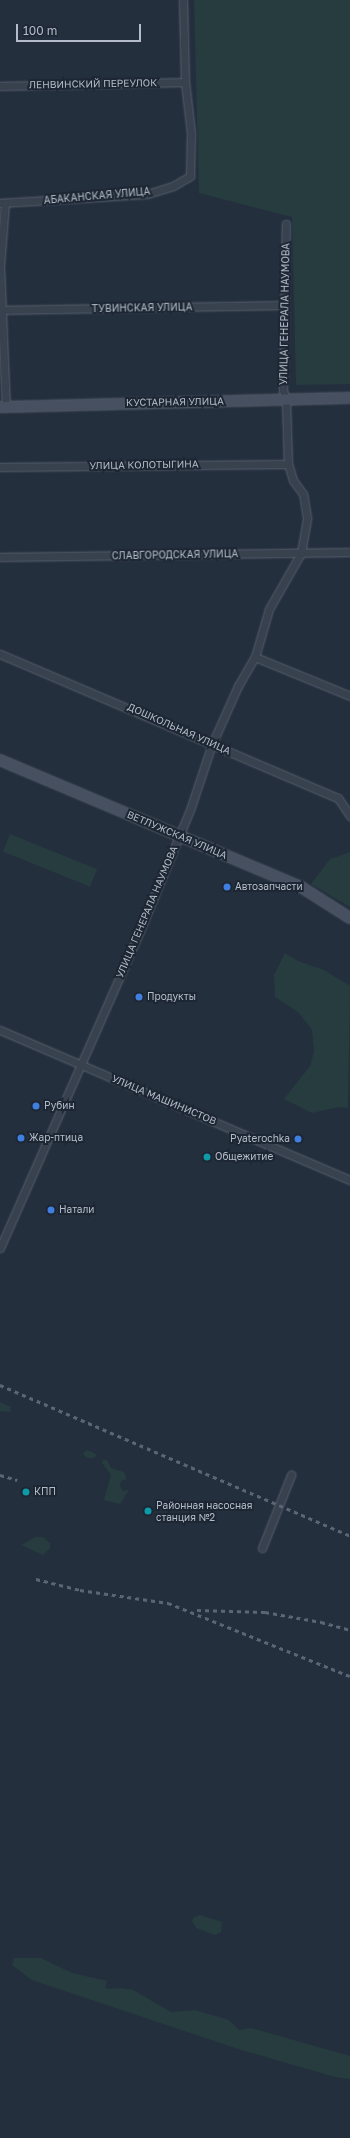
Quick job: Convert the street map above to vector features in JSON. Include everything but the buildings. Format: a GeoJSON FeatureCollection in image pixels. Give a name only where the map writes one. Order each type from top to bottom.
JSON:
{"type":"FeatureCollection","features":[{"type":"Feature","properties":{"kind":"main road","name":"КУСТАРНАЯ УЛИЦА"},"geometry":{"type":"LineString","coordinates":[[3,407],[350,398]]}},
{"type":"Feature","properties":{"kind":"main road","name":"ВЕТЛУЖСКАЯ УЛИЦА"},"geometry":{"type":"LineString","coordinates":[[0,760],[301,887],[350,918]]}},
{"type":"Feature","properties":{"kind":"street"},"geometry":{"type":"LineString","coordinates":[[183,0],[185,82]]}},
{"type":"Feature","properties":{"kind":"street","name":"ЛЕНВИНСКИЙ ПЕРЕУЛОК"},"geometry":{"type":"LineString","coordinates":[[0,86],[185,82]]}},
{"type":"Feature","properties":{"kind":"street","name":"АБАКАНСКАЯ УЛИЦА"},"geometry":{"type":"LineString","coordinates":[[2,203],[147,194],[173,186],[190,176],[191,133],[185,82]]}},
{"type":"Feature","properties":{"kind":"street"},"geometry":{"type":"LineString","coordinates":[[2,203],[0,310],[3,407]]}},
{"type":"Feature","properties":{"kind":"street","name":"УЛИЦА ГЕНЕРАЛА НАУМОВА"},"geometry":{"type":"LineString","coordinates":[[0,1248],[82,1064],[180,835],[212,744],[238,686],[255,657],[269,609],[301,553],[307,518],[303,494],[293,480],[288,464],[286,400],[283,390],[286,224]]}},
{"type":"Feature","properties":{"kind":"street","name":"ТУВИНСКАЯ УЛИЦА"},"geometry":{"type":"LineString","coordinates":[[0,310],[284,305]]}},
{"type":"Feature","properties":{"kind":"street","name":"УЛИЦА КОЛОТЫГИНА"},"geometry":{"type":"LineString","coordinates":[[0,467],[288,464]]}},
{"type":"Feature","properties":{"kind":"street","name":"СЛАВГОРОДСКАЯ УЛИЦА"},"geometry":{"type":"LineString","coordinates":[[0,557],[350,552]]}},
{"type":"Feature","properties":{"kind":"street","name":"ДОШКОЛЬНАЯ УЛИЦА"},"geometry":{"type":"LineString","coordinates":[[0,654],[338,798],[350,816]]}},
{"type":"Feature","properties":{"kind":"street"},"geometry":{"type":"LineString","coordinates":[[255,657],[350,696]]}},
{"type":"Feature","properties":{"kind":"street","name":"УЛИЦА МАШИНИСТОВ"},"geometry":{"type":"LineString","coordinates":[[0,1030],[350,1180]]}},
{"type":"Feature","properties":{"kind":"street"},"geometry":{"type":"LineString","coordinates":[[262,1548],[291,1475]]}},
{"type":"Feature","properties":{"kind":"green space"},"geometry":{"type":"Polygon","coordinates":[[[194,0],[350,0],[350,384],[296,385],[292,217],[199,193],[194,0]]]}},
{"type":"Feature","properties":{"kind":"green space"},"geometry":{"type":"Polygon","coordinates":[[[10,834],[97,869],[90,887],[3,852],[10,834]]]}},
{"type":"Feature","properties":{"kind":"green space"},"geometry":{"type":"Polygon","coordinates":[[[350,852],[350,907],[311,884],[330,859],[350,852]]]}},
{"type":"Feature","properties":{"kind":"green space"},"geometry":{"type":"Polygon","coordinates":[[[285,953],[298,961],[324,970],[350,986],[348,1108],[339,1107],[312,1113],[284,1099],[310,1066],[314,1052],[312,1030],[298,1012],[275,997],[274,975],[285,953]]]}},
{"type":"Feature","properties":{"kind":"green space"},"geometry":{"type":"Polygon","coordinates":[[[0,1402],[11,1407],[10,1412],[0,1411],[0,1402]]]}},
{"type":"Feature","properties":{"kind":"green space"},"geometry":{"type":"Polygon","coordinates":[[[86,1450],[97,1455],[94,1458],[87,1458],[83,1454],[86,1450]]]}},
{"type":"Feature","properties":{"kind":"green space"},"geometry":{"type":"Polygon","coordinates":[[[103,1460],[107,1460],[111,1468],[124,1472],[127,1479],[121,1481],[120,1486],[123,1491],[129,1490],[120,1504],[104,1500],[111,1475],[102,1463],[103,1460]]]}},
{"type":"Feature","properties":{"kind":"green space"},"geometry":{"type":"Polygon","coordinates":[[[35,1537],[43,1537],[50,1543],[50,1548],[43,1555],[21,1545],[35,1537]]]}},
{"type":"Feature","properties":{"kind":"green space"},"geometry":{"type":"Polygon","coordinates":[[[200,1915],[222,1922],[221,1932],[215,1935],[196,1928],[192,1921],[194,1917],[200,1915]]]}},
{"type":"Feature","properties":{"kind":"green space"},"geometry":{"type":"Polygon","coordinates":[[[14,1958],[41,1958],[72,1973],[107,1981],[105,1987],[107,1989],[120,1988],[133,1990],[171,2012],[195,2010],[229,2020],[239,2030],[251,2028],[350,2056],[350,2079],[335,2077],[238,2049],[32,1980],[12,1965],[14,1958]]]}},
{"type":"Feature","properties":{"kind":"railway"},"geometry":{"type":"LineString","coordinates":[[0,1385],[350,1536]]}},
{"type":"Feature","properties":{"kind":"railway"},"geometry":{"type":"LineString","coordinates":[[0,1475],[17,1480]]}},
{"type":"Feature","properties":{"kind":"railway"},"geometry":{"type":"LineString","coordinates":[[36,1579],[80,1590],[168,1603],[350,1676]]}},
{"type":"Feature","properties":{"kind":"railway"},"geometry":{"type":"LineString","coordinates":[[197,1610],[265,1612],[321,1622],[350,1630]]}},
{"type":"Feature","properties":{"kind":"place","name":"Автозапчасти"},"geometry":{"type":"Point","coordinates":[227,887]}},
{"type":"Feature","properties":{"kind":"place","name":"Продукты"},"geometry":{"type":"Point","coordinates":[139,997]}},
{"type":"Feature","properties":{"kind":"place","name":"Рубин"},"geometry":{"type":"Point","coordinates":[36,1106]}},
{"type":"Feature","properties":{"kind":"place","name":"Жар-птица"},"geometry":{"type":"Point","coordinates":[21,1138]}},
{"type":"Feature","properties":{"kind":"place","name":"Pyaterochka"},"geometry":{"type":"Point","coordinates":[298,1139]}},
{"type":"Feature","properties":{"kind":"place","name":"Общежитие"},"geometry":{"type":"Point","coordinates":[207,1157]}},
{"type":"Feature","properties":{"kind":"place","name":"Натали"},"geometry":{"type":"Point","coordinates":[51,1210]}},
{"type":"Feature","properties":{"kind":"place","name":"КПП"},"geometry":{"type":"Point","coordinates":[26,1492]}},
{"type":"Feature","properties":{"kind":"place","name":"Районная насосная станция №2"},"geometry":{"type":"Point","coordinates":[148,1511]}}]}
